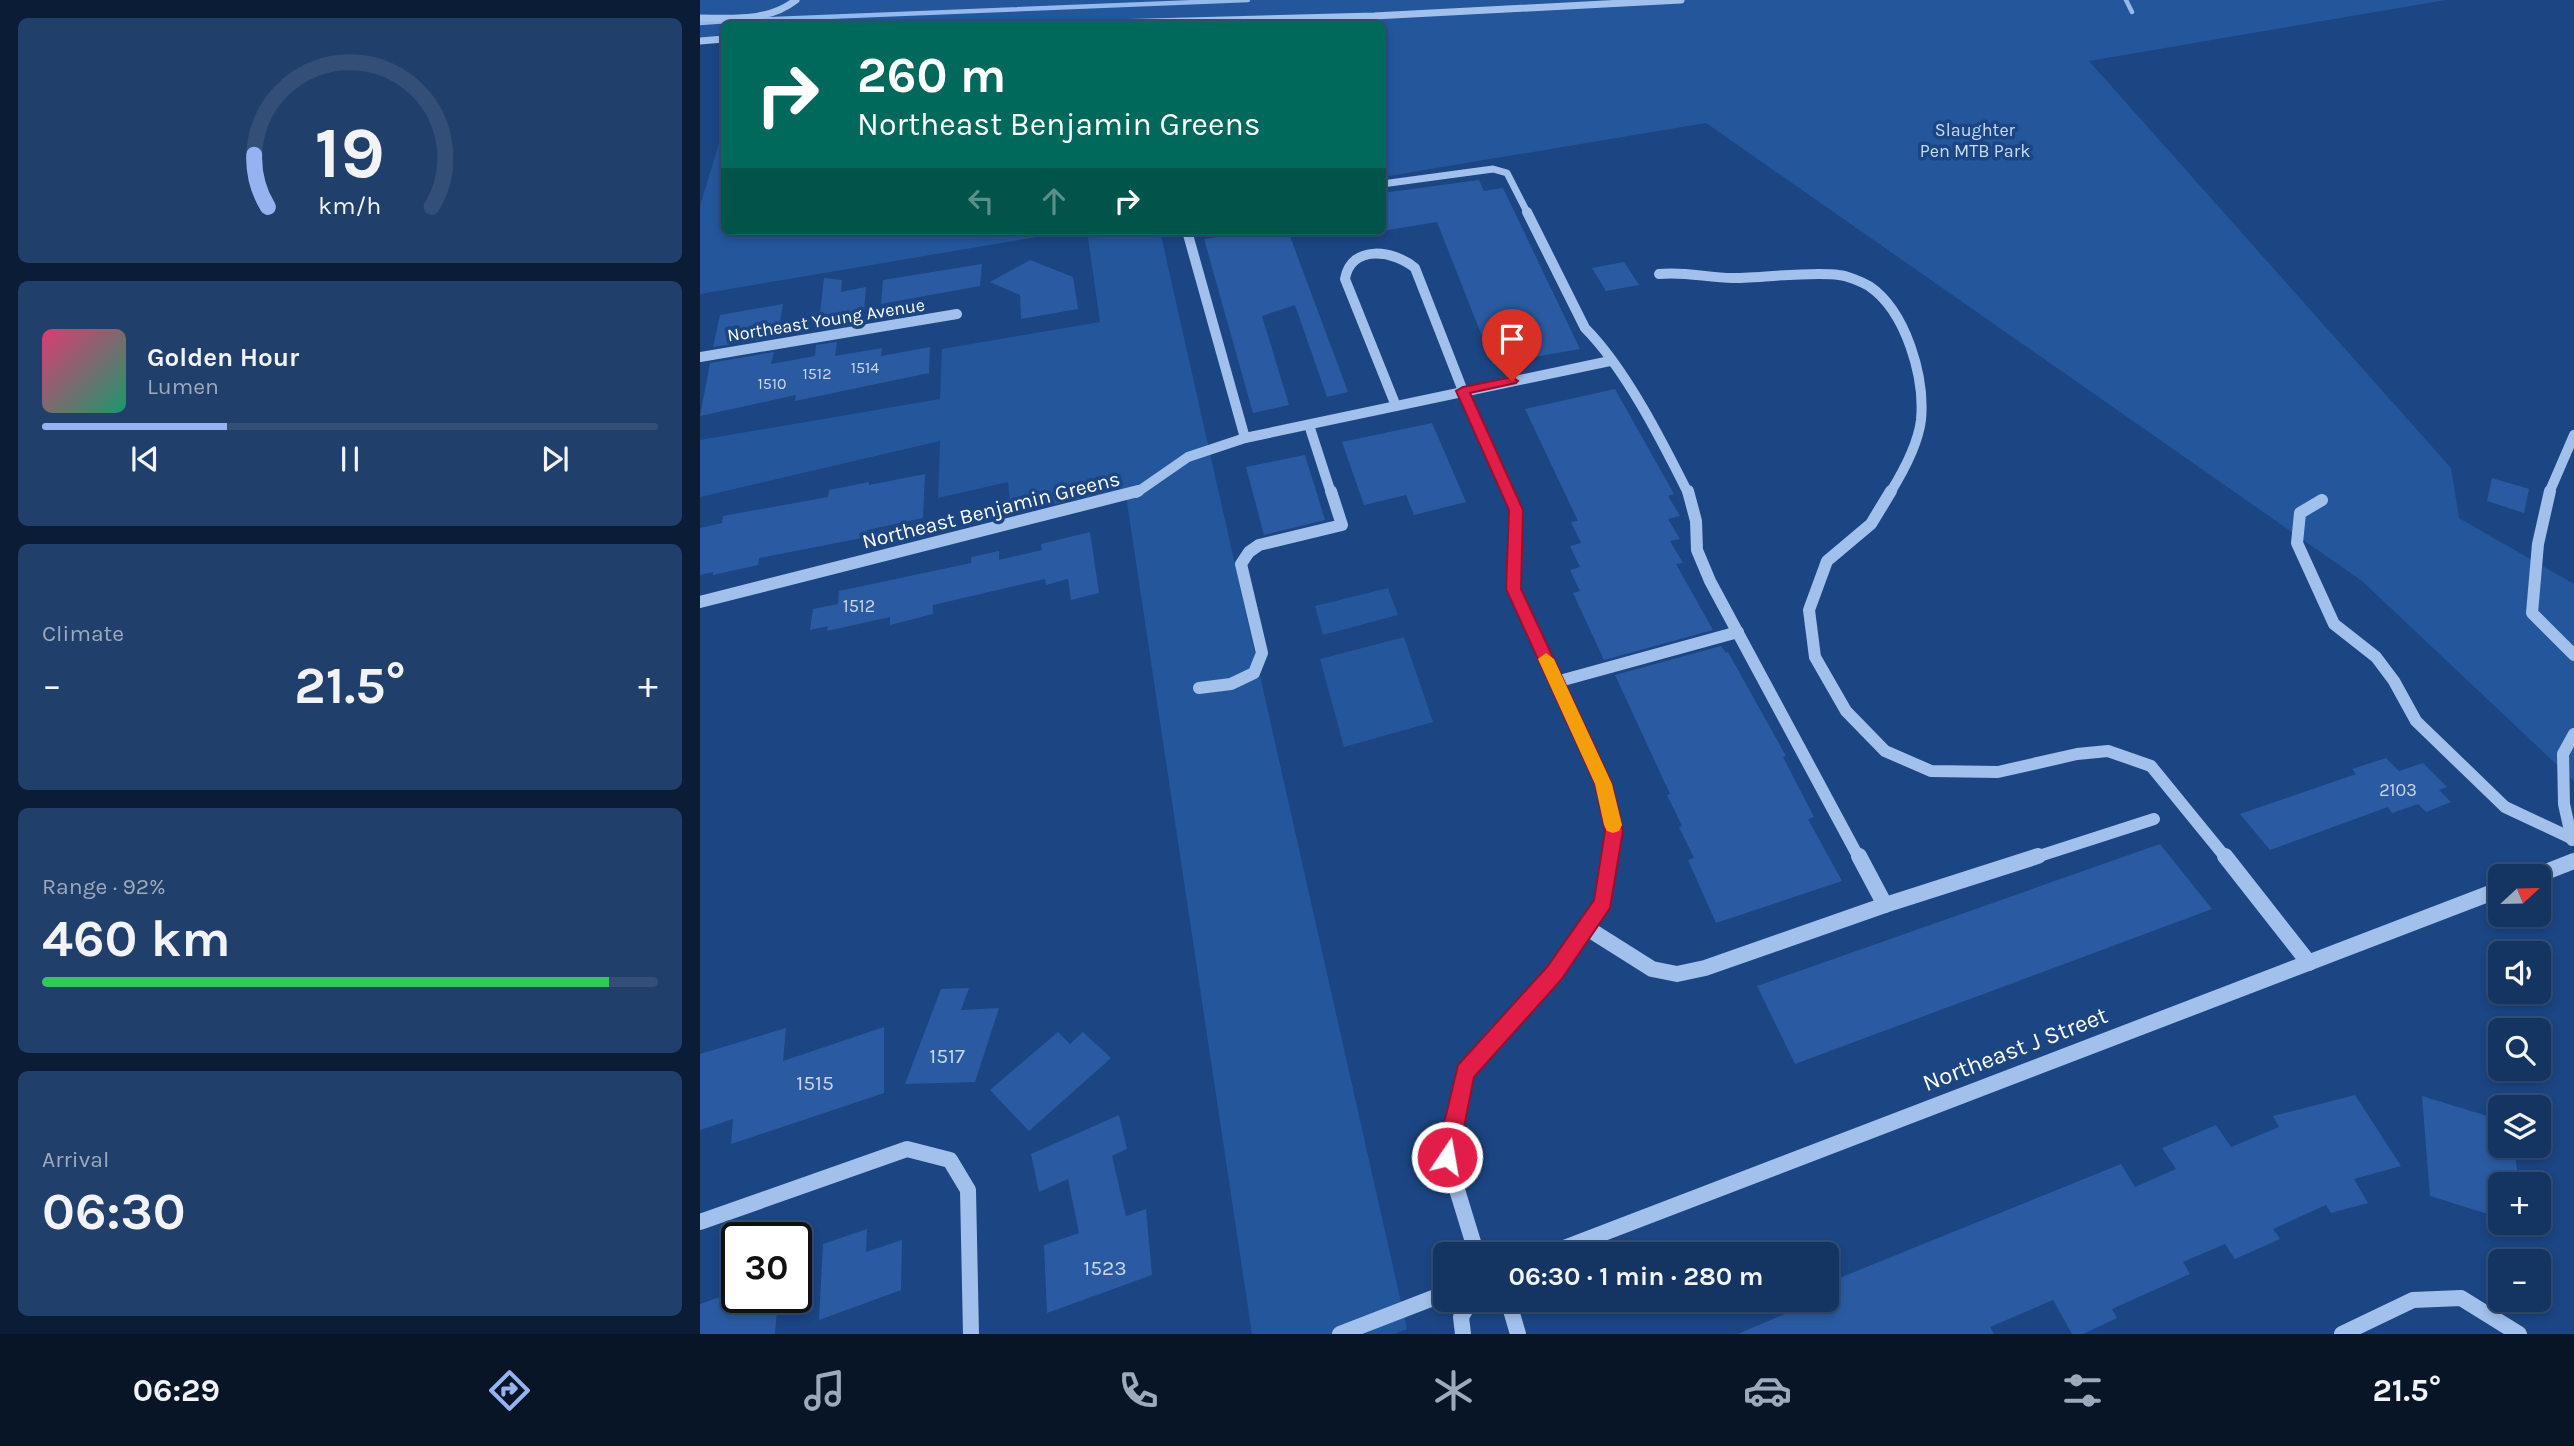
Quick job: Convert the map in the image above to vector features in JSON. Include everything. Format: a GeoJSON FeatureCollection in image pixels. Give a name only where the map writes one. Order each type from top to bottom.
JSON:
{"type":"FeatureCollection","features":[{"type":"Feature","properties":{"kind":"street"},"geometry":{"type":"LineString","coordinates":[[700,18],[770,14],[787,8],[796,0]]}},
{"type":"Feature","properties":{"kind":"street"},"geometry":{"type":"LineString","coordinates":[[1185,21],[1374,16],[1681,0]]}},
{"type":"Feature","properties":{"kind":"street"},"geometry":{"type":"LineString","coordinates":[[700,41],[721,39]]}},
{"type":"Feature","properties":{"kind":"street"},"geometry":{"type":"LineString","coordinates":[[1386,183],[1493,169],[1507,173],[1585,328],[1598,341],[1634,395],[1688,492],[1696,521],[1697,550],[1710,581],[1885,905]]}},
{"type":"Feature","properties":{"kind":"street"},"geometry":{"type":"LineString","coordinates":[[1188,235],[1245,438]]}},
{"type":"Feature","properties":{"kind":"street"},"geometry":{"type":"LineString","coordinates":[[1396,406],[1345,279],[1345,271],[1350,262],[1371,254],[1395,254],[1408,259],[1415,268],[1463,391],[1516,510],[1514,589],[1604,784],[1614,831],[1603,902],[1587,928],[1554,974],[1465,1072],[1447,1157],[1473,1242]]}},
{"type":"Feature","properties":{"kind":"street"},"geometry":{"type":"LineString","coordinates":[[1659,274],[1678,272],[1702,277],[1734,278],[1840,275],[1869,286],[1894,311],[1910,343],[1919,379],[1921,421],[1905,468],[1871,524],[1827,561],[1809,610],[1815,657],[1846,711],[1885,751],[1931,771],[1998,772],[2077,754],[2108,751],[2151,766],[2181,800],[2309,963]]}},
{"type":"Feature","properties":{"kind":"street","name":"Northeast Young Avenue"},"geometry":{"type":"LineString","coordinates":[[700,357],[957,314]]}},
{"type":"Feature","properties":{"kind":"street","name":"Northeast Benjamin Greens"},"geometry":{"type":"LineString","coordinates":[[700,602],[1134,494],[1152,484],[1179,461],[1245,438],[1610,361]]}},
{"type":"Feature","properties":{"kind":"street"},"geometry":{"type":"LineString","coordinates":[[1199,688],[1231,684],[1254,673],[1262,653],[1241,564],[1249,552],[1259,545],[1342,525],[1309,425]]}},
{"type":"Feature","properties":{"kind":"street"},"geometry":{"type":"LineString","coordinates":[[2574,435],[2555,475],[2540,530],[2532,613],[2574,654]]}},
{"type":"Feature","properties":{"kind":"street"},"geometry":{"type":"LineString","coordinates":[[2322,500],[2300,513],[2297,543],[2334,624],[2376,657],[2394,681],[2416,721],[2505,807],[2572,840]]}},
{"type":"Feature","properties":{"kind":"street"},"geometry":{"type":"LineString","coordinates":[[1556,682],[1738,632]]}},
{"type":"Feature","properties":{"kind":"street"},"geometry":{"type":"LineString","coordinates":[[2572,840],[2564,804],[2563,754],[2574,734]]}},
{"type":"Feature","properties":{"kind":"street"},"geometry":{"type":"LineString","coordinates":[[1587,928],[1653,969],[1677,974],[1704,968],[1885,905],[2154,818]]}},
{"type":"Feature","properties":{"kind":"street"},"geometry":{"type":"LineString","coordinates":[[2552,870],[2574,861]]}},
{"type":"Feature","properties":{"kind":"street","name":"Northeast J Street"},"geometry":{"type":"LineString","coordinates":[[1580,1242],[2488,894]]}},
{"type":"Feature","properties":{"kind":"street"},"geometry":{"type":"LineString","coordinates":[[700,1222],[907,1149],[950,1160],[968,1190],[971,1334]]}},
{"type":"Feature","properties":{"kind":"street"},"geometry":{"type":"LineString","coordinates":[[1340,1334],[1433,1298]]}},
{"type":"Feature","properties":{"kind":"street"},"geometry":{"type":"LineString","coordinates":[[2342,1334],[2413,1300],[2461,1298],[2519,1334]]}},
{"type":"Feature","properties":{"kind":"street"},"geometry":{"type":"LineString","coordinates":[[1463,1334],[1461,1317],[1464,1312]]}},
{"type":"Feature","properties":{"kind":"street"},"geometry":{"type":"LineString","coordinates":[[1512,1312],[1518,1334]]}},
{"type":"Feature","properties":{"kind":"green space","name":"Slaughter Pen MTB Park"},"geometry":{"type":"Polygon","coordinates":[[[700,0],[2446,0],[2089,61],[2451,468],[2459,518],[2574,584],[2574,781],[2362,581],[1706,123],[1386,176],[1386,21],[721,21],[721,36],[700,38],[700,0]]]}},
{"type":"Feature","properties":{"kind":"green space"},"geometry":{"type":"Polygon","coordinates":[[[721,137],[721,235],[1048,235],[700,294],[700,206],[721,137]]]}},
{"type":"Feature","properties":{"kind":"green space"},"geometry":{"type":"Polygon","coordinates":[[[1088,235],[1161,235],[1407,1329],[1394,1334],[1252,1334],[1125,489],[1011,513],[1008,482],[938,498],[940,441],[700,497],[700,440],[940,399],[942,349],[1100,322],[1088,235]]]}},
{"type":"Feature","properties":{"kind":"green space"},"geometry":{"type":"Polygon","coordinates":[[[1388,588],[1398,615],[1323,635],[1315,606],[1388,588]]]}},
{"type":"Feature","properties":{"kind":"green space"},"geometry":{"type":"Polygon","coordinates":[[[1404,637],[1433,722],[1344,747],[1320,659],[1404,637]]]}},
{"type":"Feature","properties":{"kind":"building"},"geometry":{"type":"Polygon","coordinates":[[[1479,180],[1484,191],[1503,188],[1580,349],[1493,364],[1437,222],[1386,230],[1386,192],[1479,180]]]}},
{"type":"Feature","properties":{"kind":"building"},"geometry":{"type":"Polygon","coordinates":[[[1289,235],[1348,392],[1327,397],[1295,305],[1262,316],[1289,405],[1253,413],[1204,239],[1289,235]]]}},
{"type":"Feature","properties":{"kind":"building"},"geometry":{"type":"Polygon","coordinates":[[[1030,260],[1073,277],[1078,309],[1021,319],[1020,295],[990,282],[1030,260]]]}},
{"type":"Feature","properties":{"kind":"building"},"geometry":{"type":"Polygon","coordinates":[[[1624,262],[1639,285],[1606,291],[1592,268],[1624,262]]]}},
{"type":"Feature","properties":{"kind":"building"},"geometry":{"type":"Polygon","coordinates":[[[982,264],[980,286],[881,304],[883,280],[982,264]]]}},
{"type":"Feature","properties":{"kind":"building"},"geometry":{"type":"Polygon","coordinates":[[[824,278],[842,280],[841,292],[866,287],[864,311],[839,315],[838,326],[818,330],[824,278]]]}},
{"type":"Feature","properties":{"kind":"building"},"geometry":{"type":"Polygon","coordinates":[[[783,304],[777,337],[713,347],[720,315],[783,304]]]}},
{"type":"Feature","properties":{"kind":"building"},"geometry":{"type":"Polygon","coordinates":[[[837,342],[835,356],[882,348],[881,356],[930,347],[929,373],[795,401],[796,395],[700,416],[710,363],[774,352],[771,364],[815,356],[816,345],[837,342]]]}},
{"type":"Feature","properties":{"kind":"building"},"geometry":{"type":"Polygon","coordinates":[[[1615,389],[1674,494],[1668,496],[1680,516],[1668,519],[1680,539],[1670,541],[1683,563],[1676,564],[1713,630],[1604,660],[1573,593],[1580,591],[1570,570],[1580,567],[1570,546],[1581,543],[1571,522],[1578,521],[1525,409],[1615,389]]]}},
{"type":"Feature","properties":{"kind":"building"},"geometry":{"type":"Polygon","coordinates":[[[1432,423],[1466,502],[1414,515],[1406,495],[1364,505],[1342,442],[1432,423]]]}},
{"type":"Feature","properties":{"kind":"building"},"geometry":{"type":"Polygon","coordinates":[[[1305,455],[1325,520],[1264,535],[1246,467],[1305,455]]]}},
{"type":"Feature","properties":{"kind":"building"},"geometry":{"type":"Polygon","coordinates":[[[925,474],[923,518],[867,530],[867,537],[759,558],[758,565],[713,575],[713,572],[700,575],[700,528],[722,523],[723,516],[828,497],[829,490],[925,474]]]}},
{"type":"Feature","properties":{"kind":"building"},"geometry":{"type":"Polygon","coordinates":[[[2492,478],[2529,489],[2524,513],[2487,501],[2492,478]]]}},
{"type":"Feature","properties":{"kind":"building"},"geometry":{"type":"Polygon","coordinates":[[[1090,532],[1099,593],[1071,600],[1068,579],[1046,585],[1045,579],[933,605],[933,614],[890,625],[890,617],[827,631],[828,626],[810,630],[813,609],[838,604],[839,591],[971,563],[971,557],[999,551],[999,560],[1042,550],[1041,544],[1090,532]]]}},
{"type":"Feature","properties":{"kind":"building"},"geometry":{"type":"Polygon","coordinates":[[[1721,646],[1728,652],[1786,756],[1783,757],[1814,817],[1808,819],[1842,881],[1716,923],[1688,860],[1694,858],[1667,795],[1670,794],[1615,675],[1721,646]]]}},
{"type":"Feature","properties":{"kind":"building"},"geometry":{"type":"Polygon","coordinates":[[[2386,758],[2399,771],[2423,763],[2447,787],[2439,790],[2451,802],[2426,812],[2418,804],[2392,813],[2388,807],[2270,850],[2240,814],[2356,774],[2352,769],[2386,758]]]}},
{"type":"Feature","properties":{"kind":"building"},"geometry":{"type":"Polygon","coordinates":[[[2160,844],[2212,909],[1795,1064],[1757,986],[2160,844]]]}},
{"type":"Feature","properties":{"kind":"building"},"geometry":{"type":"Polygon","coordinates":[[[969,988],[961,1010],[999,1008],[975,1082],[905,1084],[941,989],[969,988]]]}},
{"type":"Feature","properties":{"kind":"building"},"geometry":{"type":"Polygon","coordinates":[[[884,1027],[884,1093],[731,1144],[733,1119],[700,1130],[700,1054],[786,1028],[783,1061],[884,1027]]]}},
{"type":"Feature","properties":{"kind":"building"},"geometry":{"type":"Polygon","coordinates":[[[1058,1032],[1070,1044],[1083,1032],[1111,1058],[1029,1131],[990,1090],[1058,1032]]]}},
{"type":"Feature","properties":{"kind":"building"},"geometry":{"type":"Polygon","coordinates":[[[2355,1095],[2401,1166],[2354,1179],[2368,1203],[2331,1213],[2326,1205],[2273,1229],[2280,1239],[2235,1259],[2225,1244],[2183,1262],[2190,1274],[2112,1309],[2117,1318],[2083,1334],[2072,1334],[2053,1300],[1990,1327],[1994,1334],[1738,1334],[1789,1312],[1839,1312],[1839,1278],[2121,1164],[2135,1187],[2176,1169],[2162,1148],[2216,1125],[2231,1147],[2279,1127],[2273,1116],[2355,1095]]]}},
{"type":"Feature","properties":{"kind":"building"},"geometry":{"type":"Polygon","coordinates":[[[2422,1096],[2487,1116],[2488,1158],[2516,1158],[2517,1172],[2488,1172],[2488,1214],[2430,1196],[2422,1096]]]}},
{"type":"Feature","properties":{"kind":"building"},"geometry":{"type":"Polygon","coordinates":[[[1119,1115],[1127,1149],[1112,1156],[1126,1216],[1146,1209],[1152,1275],[1047,1313],[1044,1245],[1079,1233],[1068,1179],[1039,1192],[1031,1154],[1119,1115]]]}},
{"type":"Feature","properties":{"kind":"building"},"geometry":{"type":"Polygon","coordinates":[[[867,1229],[866,1252],[902,1240],[901,1290],[819,1320],[823,1244],[867,1229]]]}},
{"type":"Feature","properties":{"kind":"building"},"geometry":{"type":"Polygon","coordinates":[[[721,1297],[721,1313],[777,1313],[775,1334],[700,1334],[700,1304],[721,1297]]]}},
{"type":"Feature","properties":{"kind":"waterway"},"geometry":{"type":"LineString","coordinates":[[748,20],[1248,0]]}},
{"type":"Feature","properties":{"kind":"waterway"},"geometry":{"type":"LineString","coordinates":[[2126,0],[2132,12]]}},
{"type":"Feature","properties":{"kind":"waterway"},"geometry":{"type":"LineString","coordinates":[[700,23],[721,22]]}},
{"type":"Feature","properties":{"kind":"slow traffic"},"geometry":{"type":"LineString","coordinates":[[1546,659],[1604,784],[1613,825]]}},
{"type":"Feature","properties":{"kind":"route"},"geometry":{"type":"LineString","coordinates":[[1447,1157],[1465,1072],[1554,974],[1587,928],[1603,902],[1614,831],[1604,784],[1514,589],[1516,510],[1463,391],[1512,381]]}}]}
